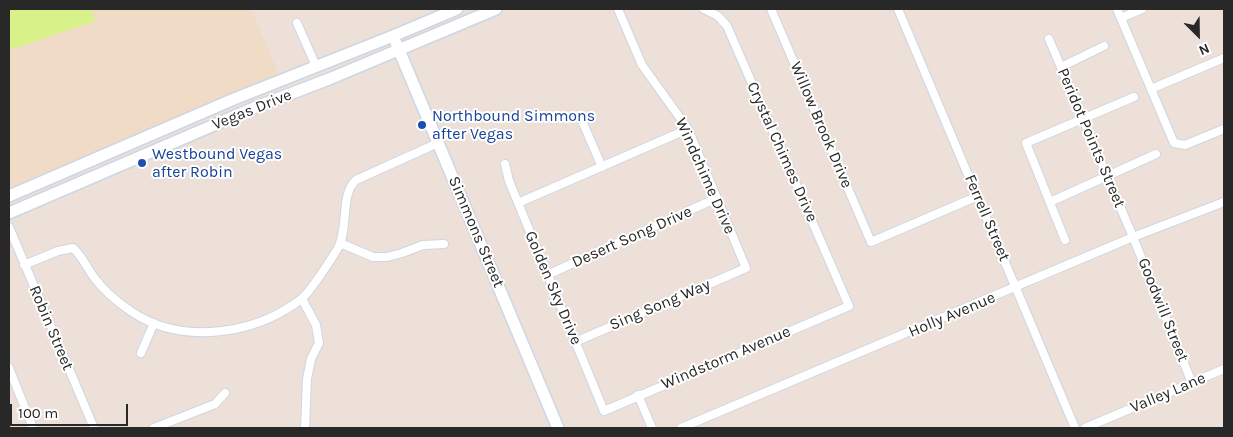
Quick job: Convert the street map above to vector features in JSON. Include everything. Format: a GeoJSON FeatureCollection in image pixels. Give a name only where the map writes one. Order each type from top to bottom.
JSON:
{"type":"FeatureCollection","features":[{"type":"Feature","properties":{"kind":"main road","name":"Vegas Drive"},"geometry":{"type":"LineString","coordinates":[[9,196],[316,66],[393,36],[433,13],[457,9]]}},
{"type":"Feature","properties":{"kind":"main road","name":"Vegas Drive"},"geometry":{"type":"LineString","coordinates":[[9,213],[179,140],[496,9]]}},
{"type":"Feature","properties":{"kind":"main road","name":"Simmons Street"},"geometry":{"type":"LineString","coordinates":[[393,36],[558,428]]}},
{"type":"Feature","properties":{"kind":"main road"},"geometry":{"type":"LineString","coordinates":[[172,126],[179,140]]}},
{"type":"Feature","properties":{"kind":"street","name":"Windchime Drive"},"geometry":{"type":"LineString","coordinates":[[618,9],[642,66],[688,129],[746,268]]}},
{"type":"Feature","properties":{"kind":"street","name":"Crystal Chimes Drive"},"geometry":{"type":"LineString","coordinates":[[704,9],[718,16],[727,26],[849,306]]}},
{"type":"Feature","properties":{"kind":"street","name":"Willow Brook Drive"},"geometry":{"type":"LineString","coordinates":[[771,9],[871,242],[978,196]]}},
{"type":"Feature","properties":{"kind":"street","name":"Ferrell Street"},"geometry":{"type":"LineString","coordinates":[[898,9],[1075,428]]}},
{"type":"Feature","properties":{"kind":"street"},"geometry":{"type":"LineString","coordinates":[[1117,9],[1174,143],[1185,146],[1224,129]]}},
{"type":"Feature","properties":{"kind":"street"},"geometry":{"type":"LineString","coordinates":[[1121,18],[1142,9]]}},
{"type":"Feature","properties":{"kind":"street"},"geometry":{"type":"LineString","coordinates":[[297,23],[316,66]]}},
{"type":"Feature","properties":{"kind":"street","name":"Peridot Points Street"},"geometry":{"type":"LineString","coordinates":[[1049,39],[1133,237]]}},
{"type":"Feature","properties":{"kind":"street"},"geometry":{"type":"LineString","coordinates":[[1061,67],[1104,46]]}},
{"type":"Feature","properties":{"kind":"street"},"geometry":{"type":"LineString","coordinates":[[1151,89],[1224,58]]}},
{"type":"Feature","properties":{"kind":"street"},"geometry":{"type":"LineString","coordinates":[[1065,240],[1026,143],[1134,97]]}},
{"type":"Feature","properties":{"kind":"street"},"geometry":{"type":"LineString","coordinates":[[583,123],[602,166]]}},
{"type":"Feature","properties":{"kind":"street"},"geometry":{"type":"LineString","coordinates":[[518,203],[688,129]]}},
{"type":"Feature","properties":{"kind":"street"},"geometry":{"type":"LineString","coordinates":[[24,264],[58,250],[73,248],[80,254],[92,275],[111,296],[132,312],[154,323],[180,330],[214,332],[241,328],[275,316],[302,299],[340,244],[346,221],[348,191],[351,184],[438,143]]}},
{"type":"Feature","properties":{"kind":"street"},"geometry":{"type":"LineString","coordinates":[[1050,202],[1156,154]]}},
{"type":"Feature","properties":{"kind":"street","name":"Golden Sky Drive"},"geometry":{"type":"LineString","coordinates":[[505,164],[508,181],[604,411]]}},
{"type":"Feature","properties":{"kind":"street","name":"Desert Song Drive"},"geometry":{"type":"LineString","coordinates":[[547,275],[717,198]]}},
{"type":"Feature","properties":{"kind":"street","name":"Holly Avenue"},"geometry":{"type":"LineString","coordinates":[[681,428],[1133,237],[1224,202]]}},
{"type":"Feature","properties":{"kind":"street","name":"Robin Street"},"geometry":{"type":"LineString","coordinates":[[9,227],[94,428]]}},
{"type":"Feature","properties":{"kind":"street","name":"Goodwill Street"},"geometry":{"type":"LineString","coordinates":[[1133,237],[1192,383]]}},
{"type":"Feature","properties":{"kind":"street"},"geometry":{"type":"LineString","coordinates":[[340,244],[373,257],[387,257],[423,245],[444,244]]}},
{"type":"Feature","properties":{"kind":"street","name":"Sing Song Way"},"geometry":{"type":"LineString","coordinates":[[575,342],[746,268]]}},
{"type":"Feature","properties":{"kind":"street"},"geometry":{"type":"LineString","coordinates":[[302,299],[316,325],[319,343],[311,358],[307,378],[304,428]]}},
{"type":"Feature","properties":{"kind":"street","name":"Windstorm Avenue"},"geometry":{"type":"LineString","coordinates":[[604,411],[849,306]]}},
{"type":"Feature","properties":{"kind":"street"},"geometry":{"type":"LineString","coordinates":[[141,353],[154,323]]}},
{"type":"Feature","properties":{"kind":"street"},"geometry":{"type":"LineString","coordinates":[[9,368],[33,428]]}},
{"type":"Feature","properties":{"kind":"street","name":"Valley Lane"},"geometry":{"type":"LineString","coordinates":[[1085,428],[1224,369]]}},
{"type":"Feature","properties":{"kind":"street"},"geometry":{"type":"LineString","coordinates":[[154,428],[215,404],[225,393]]}},
{"type":"Feature","properties":{"kind":"street"},"geometry":{"type":"LineString","coordinates":[[638,395],[652,428]]}},
{"type":"Feature","properties":{"kind":"shaded area"},"geometry":{"type":"Polygon","coordinates":[[[9,9],[251,9],[281,80],[9,196],[9,9]]]}},
{"type":"Feature","properties":{"kind":"green space"},"geometry":{"type":"Polygon","coordinates":[[[9,9],[91,9],[95,21],[9,50],[9,9]]]}},
{"type":"Feature","properties":{"kind":"place","name":"Northbound Simmons after Vegas"},"geometry":{"type":"Point","coordinates":[422,125]}},
{"type":"Feature","properties":{"kind":"place","name":"Westbound Vegas after Robin"},"geometry":{"type":"Point","coordinates":[142,163]}}]}
